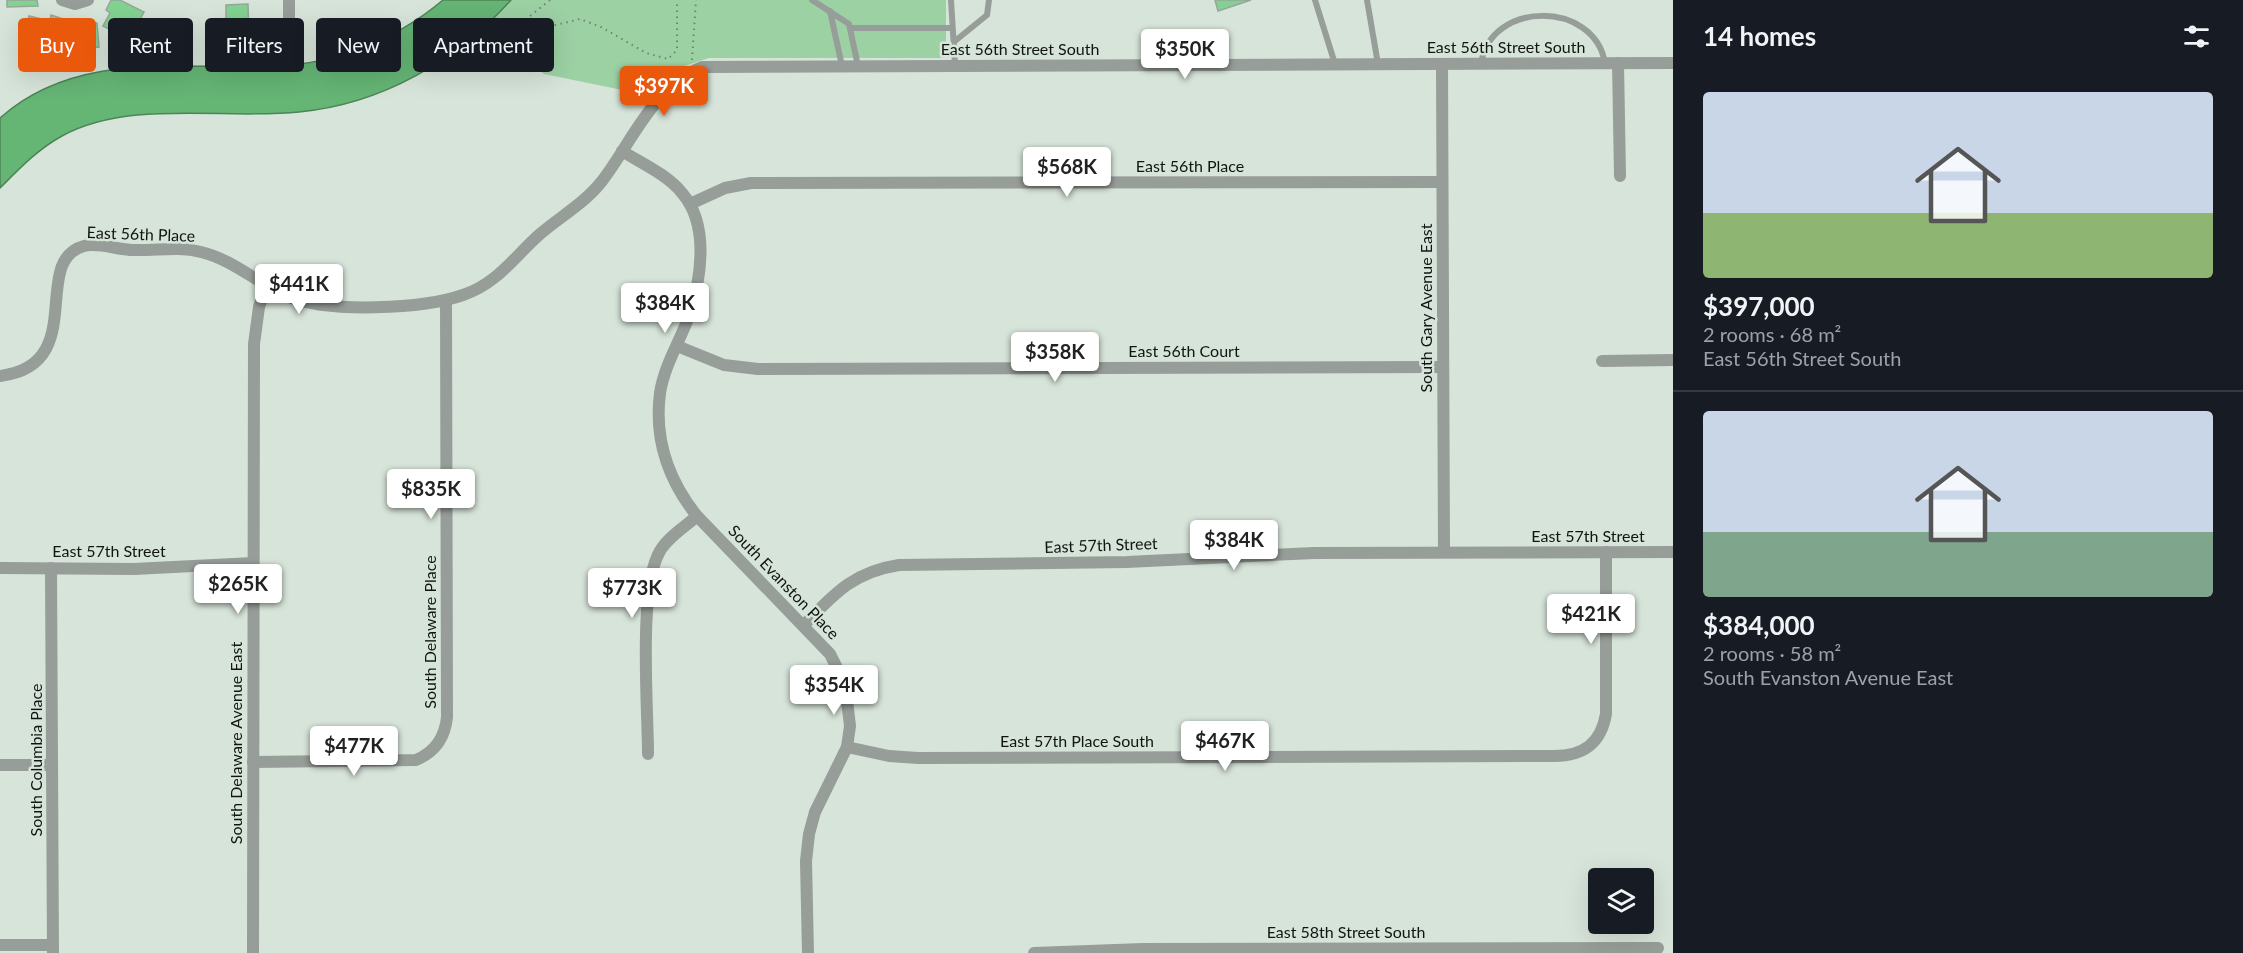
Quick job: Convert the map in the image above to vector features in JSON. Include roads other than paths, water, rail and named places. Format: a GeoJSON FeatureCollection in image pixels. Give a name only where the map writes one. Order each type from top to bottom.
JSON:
{"type":"FeatureCollection","features":[{"type":"Feature","properties":{"kind":"street"},"geometry":{"type":"LineString","coordinates":[[62,0],[75,4],[88,0]]}},
{"type":"Feature","properties":{"kind":"street"},"geometry":{"type":"LineString","coordinates":[[288,0],[288,18]]}},
{"type":"Feature","properties":{"kind":"street","name":"East 56th Street South"},"geometry":{"type":"LineString","coordinates":[[622,151],[647,113],[674,83],[702,67],[1673,63]]}},
{"type":"Feature","properties":{"kind":"street","name":"South Gary Avenue East"},"geometry":{"type":"LineString","coordinates":[[1442,64],[1444,552]]}},
{"type":"Feature","properties":{"kind":"street"},"geometry":{"type":"LineString","coordinates":[[1612,64],[1620,176]]}},
{"type":"Feature","properties":{"kind":"street"},"geometry":{"type":"LineString","coordinates":[[622,151],[682,191],[690,204]]}},
{"type":"Feature","properties":{"kind":"street","name":"East 56th Place"},"geometry":{"type":"LineString","coordinates":[[0,375],[19,373],[29,369],[45,352],[51,332],[62,264],[71,252],[85,246],[146,251],[187,249],[225,260],[288,296],[330,306],[424,304],[446,300],[482,287],[497,277],[540,234],[584,200],[600,183],[622,151]]}},
{"type":"Feature","properties":{"kind":"street","name":"East 56th Place"},"geometry":{"type":"LineString","coordinates":[[690,204],[725,188],[751,183],[1442,182]]}},
{"type":"Feature","properties":{"kind":"street","name":"South Evanston Place"},"geometry":{"type":"LineString","coordinates":[[690,204],[699,239],[698,275],[689,316],[661,391],[659,426],[672,480],[680,496],[697,516],[830,654],[845,684],[850,726],[847,747],[814,812],[809,834],[806,861],[808,953]]}},
{"type":"Feature","properties":{"kind":"street","name":"South Delaware Avenue East"},"geometry":{"type":"LineString","coordinates":[[253,953],[254,344],[259,307],[267,284]]}},
{"type":"Feature","properties":{"kind":"street","name":"South Delaware Place"},"geometry":{"type":"LineString","coordinates":[[253,762],[401,762],[425,756],[437,745],[446,727],[446,300]]}},
{"type":"Feature","properties":{"kind":"street","name":"East 56th Court"},"geometry":{"type":"LineString","coordinates":[[677,346],[724,364],[758,369],[1442,367]]}},
{"type":"Feature","properties":{"kind":"street"},"geometry":{"type":"LineString","coordinates":[[1602,361],[1673,360]]}},
{"type":"Feature","properties":{"kind":"street"},"geometry":{"type":"LineString","coordinates":[[648,754],[647,608],[650,578],[660,549],[697,516]]}},
{"type":"Feature","properties":{"kind":"street","name":"East 57th Place South"},"geometry":{"type":"LineString","coordinates":[[847,747],[889,756],[918,758],[1569,756],[1581,753],[1594,743],[1604,726],[1606,714],[1606,552]]}},
{"type":"Feature","properties":{"kind":"street","name":"East 57th Street"},"geometry":{"type":"LineString","coordinates":[[804,625],[843,586],[855,578],[868,571],[899,565],[1127,562],[1314,553],[1673,552]]}},
{"type":"Feature","properties":{"kind":"street","name":"East 57th Street"},"geometry":{"type":"LineString","coordinates":[[0,568],[134,568],[253,563]]}},
{"type":"Feature","properties":{"kind":"street","name":"South Columbia Place"},"geometry":{"type":"LineString","coordinates":[[51,568],[53,949]]}},
{"type":"Feature","properties":{"kind":"street"},"geometry":{"type":"LineString","coordinates":[[0,765],[52,765]]}},
{"type":"Feature","properties":{"kind":"street"},"geometry":{"type":"LineString","coordinates":[[0,945],[53,949]]}},
{"type":"Feature","properties":{"kind":"street","name":"East 58th Street South"},"geometry":{"type":"LineString","coordinates":[[1034,953],[1658,948]]}},
{"type":"Feature","properties":{"kind":"lane"},"geometry":{"type":"LineString","coordinates":[[812,0],[851,28],[952,28]]}},
{"type":"Feature","properties":{"kind":"lane"},"geometry":{"type":"LineString","coordinates":[[951,0],[955,65]]}},
{"type":"Feature","properties":{"kind":"lane"},"geometry":{"type":"LineString","coordinates":[[955,40],[987,15],[989,0]]}},
{"type":"Feature","properties":{"kind":"lane"},"geometry":{"type":"LineString","coordinates":[[1315,0],[1335,64]]}},
{"type":"Feature","properties":{"kind":"lane"},"geometry":{"type":"LineString","coordinates":[[1367,0],[1378,64]]}},
{"type":"Feature","properties":{"kind":"lane"},"geometry":{"type":"LineString","coordinates":[[830,11],[842,66]]}},
{"type":"Feature","properties":{"kind":"lane"},"geometry":{"type":"LineString","coordinates":[[1481,64],[1485,43],[1497,20]]}},
{"type":"Feature","properties":{"kind":"lane"},"geometry":{"type":"LineString","coordinates":[[1586,20],[1594,28],[1612,64]]}},
{"type":"Feature","properties":{"kind":"lane"},"geometry":{"type":"LineString","coordinates":[[851,28],[858,66]]}}]}
